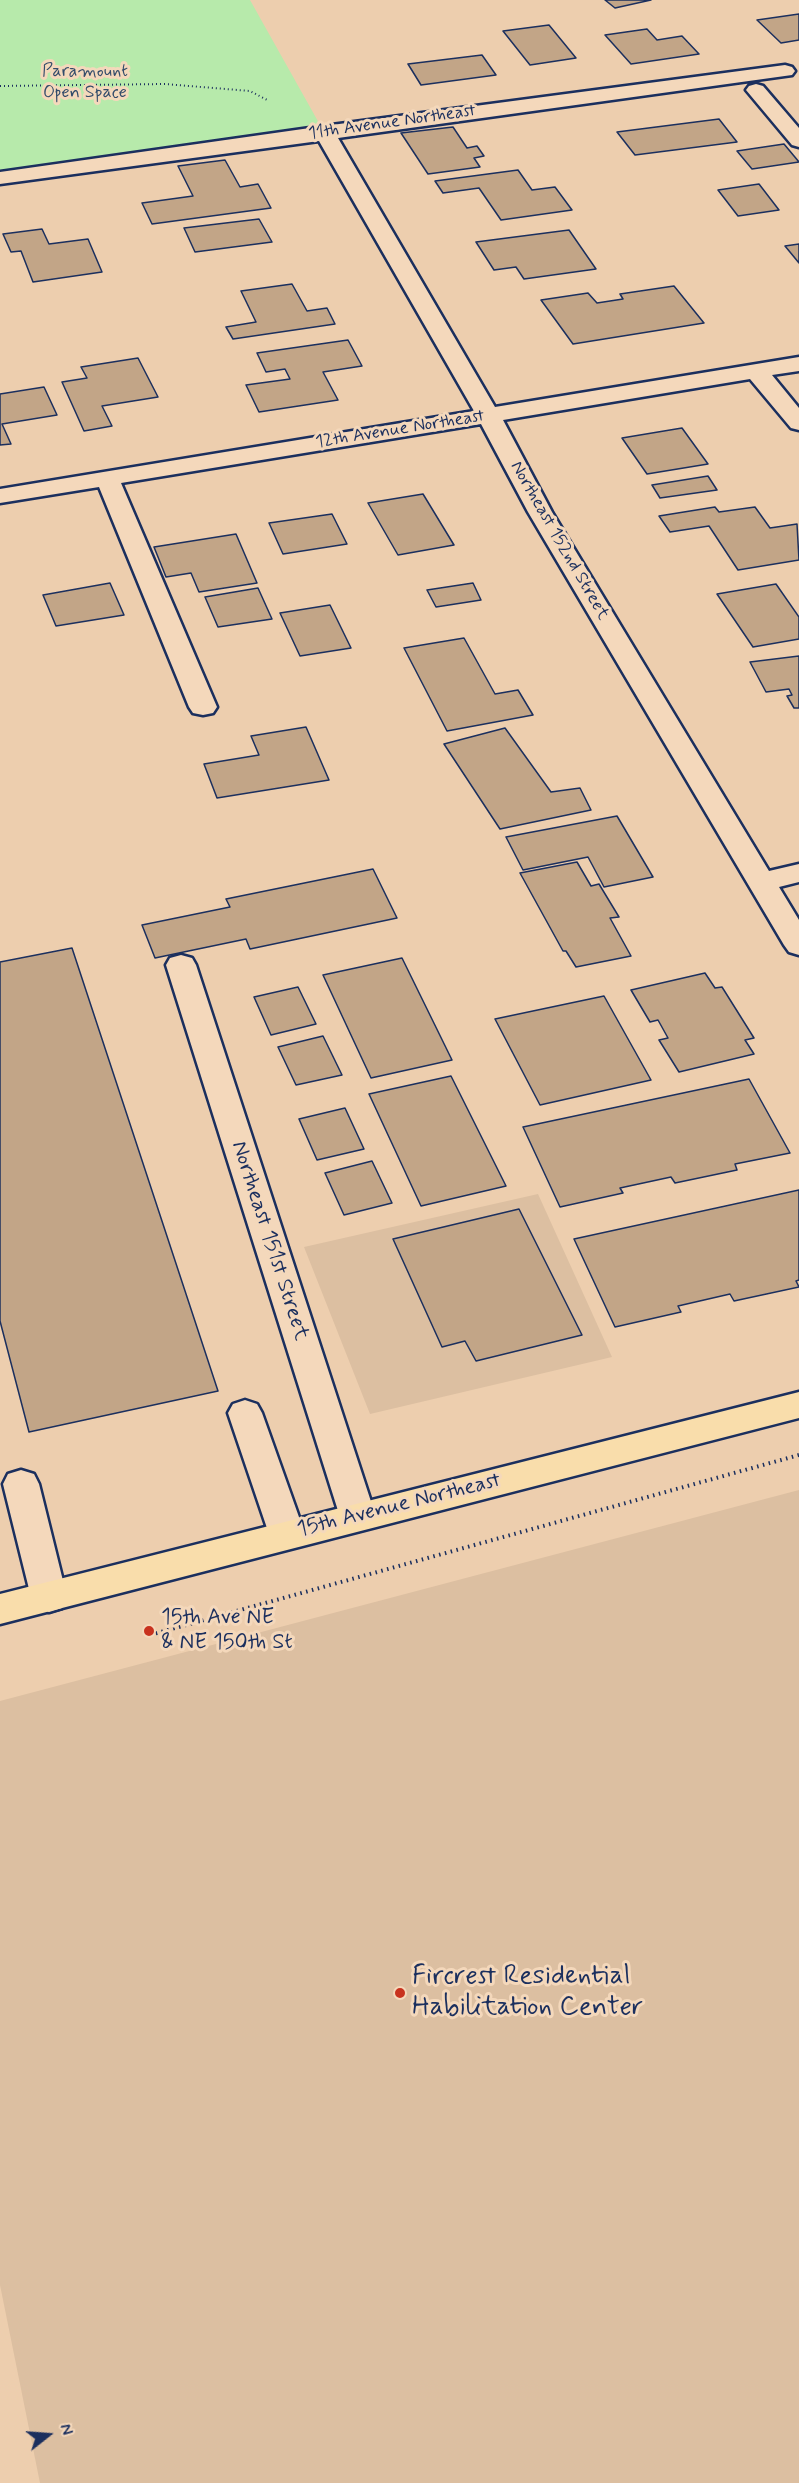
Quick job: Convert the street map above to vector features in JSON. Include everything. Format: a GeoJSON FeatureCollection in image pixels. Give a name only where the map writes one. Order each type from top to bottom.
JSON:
{"type":"FeatureCollection","features":[{"type":"Feature","properties":{"kind":"main road","name":"15th Avenue Northeast"},"geometry":{"type":"LineString","coordinates":[[0,1610],[287,1534],[799,1405]]}},
{"type":"Feature","properties":{"kind":"street","name":"11th Avenue Northeast"},"geometry":{"type":"LineString","coordinates":[[0,178],[324,132],[785,71]]}},
{"type":"Feature","properties":{"kind":"street"},"geometry":{"type":"LineString","coordinates":[[756,90],[799,141]]}},
{"type":"Feature","properties":{"kind":"street","name":"Northeast 152nd Street"},"geometry":{"type":"LineString","coordinates":[[324,132],[488,415],[540,512],[799,945]]}},
{"type":"Feature","properties":{"kind":"street","name":"12th Avenue Northeast"},"geometry":{"type":"LineString","coordinates":[[0,496],[799,363]]}},
{"type":"Feature","properties":{"kind":"street"},"geometry":{"type":"LineString","coordinates":[[756,371],[799,423]]}},
{"type":"Feature","properties":{"kind":"street"},"geometry":{"type":"LineString","coordinates":[[107,478],[203,707]]}},
{"type":"Feature","properties":{"kind":"street"},"geometry":{"type":"LineString","coordinates":[[761,882],[799,873]]}},
{"type":"Feature","properties":{"kind":"street","name":"Northeast 151st Street"},"geometry":{"type":"LineString","coordinates":[[181,965],[358,1516]]}},
{"type":"Feature","properties":{"kind":"street"},"geometry":{"type":"LineString","coordinates":[[245,1413],[287,1534]]}},
{"type":"Feature","properties":{"kind":"street"},"geometry":{"type":"LineString","coordinates":[[21,1484],[49,1597]]}},
{"type":"Feature","properties":{"kind":"path"},"geometry":{"type":"LineString","coordinates":[[0,86],[165,84],[250,91]]}},
{"type":"Feature","properties":{"kind":"path"},"geometry":{"type":"LineString","coordinates":[[150,1635],[799,1455]]}},
{"type":"Feature","properties":{"kind":"shaded area"},"geometry":{"type":"Polygon","coordinates":[[[538,1194],[612,1357],[370,1414],[304,1247],[538,1194]]]}},
{"type":"Feature","properties":{"kind":"shaded area","name":"Fircrest Residential Habilitation Center"},"geometry":{"type":"Polygon","coordinates":[[[799,1490],[799,2483],[40,2483],[0,2285],[0,1701],[799,1490]]]}},
{"type":"Feature","properties":{"kind":"green space","name":"Paramount Open Space"},"geometry":{"type":"Polygon","coordinates":[[[0,0],[250,0],[324,132],[0,178],[0,0]]]}},
{"type":"Feature","properties":{"kind":"building"},"geometry":{"type":"Polygon","coordinates":[[[605,0],[651,0],[615,8],[605,0]]]}},
{"type":"Feature","properties":{"kind":"building"},"geometry":{"type":"Polygon","coordinates":[[[799,14],[799,40],[781,43],[757,20],[799,14]]]}},
{"type":"Feature","properties":{"kind":"building"},"geometry":{"type":"Polygon","coordinates":[[[549,25],[576,58],[530,65],[503,31],[549,25]]]}},
{"type":"Feature","properties":{"kind":"building"},"geometry":{"type":"Polygon","coordinates":[[[647,29],[657,40],[682,36],[699,54],[631,64],[605,35],[647,29]]]}},
{"type":"Feature","properties":{"kind":"building"},"geometry":{"type":"Polygon","coordinates":[[[482,55],[496,75],[421,85],[408,64],[482,55]]]}},
{"type":"Feature","properties":{"kind":"building"},"geometry":{"type":"Polygon","coordinates":[[[719,119],[737,142],[635,155],[617,132],[719,119]]]}},
{"type":"Feature","properties":{"kind":"building"},"geometry":{"type":"Polygon","coordinates":[[[453,127],[467,148],[477,146],[484,156],[474,158],[480,167],[428,174],[401,133],[453,127]]]}},
{"type":"Feature","properties":{"kind":"building"},"geometry":{"type":"Polygon","coordinates":[[[784,144],[799,162],[752,169],[737,151],[784,144]]]}},
{"type":"Feature","properties":{"kind":"building"},"geometry":{"type":"Polygon","coordinates":[[[225,160],[240,187],[258,184],[271,208],[152,224],[142,203],[193,196],[178,166],[225,160]]]}},
{"type":"Feature","properties":{"kind":"building"},"geometry":{"type":"Polygon","coordinates":[[[518,170],[532,190],[555,187],[572,210],[501,220],[479,188],[443,193],[435,181],[518,170]]]}},
{"type":"Feature","properties":{"kind":"building"},"geometry":{"type":"Polygon","coordinates":[[[759,184],[779,210],[738,216],[718,190],[759,184]]]}},
{"type":"Feature","properties":{"kind":"building"},"geometry":{"type":"Polygon","coordinates":[[[259,219],[272,242],[195,252],[184,228],[259,219]]]}},
{"type":"Feature","properties":{"kind":"building"},"geometry":{"type":"Polygon","coordinates":[[[42,229],[49,244],[88,239],[102,272],[33,282],[21,251],[11,252],[3,234],[42,229]]]}},
{"type":"Feature","properties":{"kind":"building"},"geometry":{"type":"Polygon","coordinates":[[[569,230],[596,269],[524,279],[516,267],[494,270],[476,242],[569,230]]]}},
{"type":"Feature","properties":{"kind":"building"},"geometry":{"type":"Polygon","coordinates":[[[799,244],[799,263],[785,246],[799,244]]]}},
{"type":"Feature","properties":{"kind":"building"},"geometry":{"type":"Polygon","coordinates":[[[292,284],[307,311],[327,308],[335,324],[233,339],[226,327],[256,322],[241,291],[292,284]]]}},
{"type":"Feature","properties":{"kind":"building"},"geometry":{"type":"Polygon","coordinates":[[[674,286],[704,323],[573,344],[541,300],[588,293],[597,303],[623,299],[620,294],[674,286]]]}},
{"type":"Feature","properties":{"kind":"building"},"geometry":{"type":"Polygon","coordinates":[[[348,340],[362,366],[323,372],[338,400],[259,412],[246,385],[290,379],[285,369],[266,372],[257,353],[348,340]]]}},
{"type":"Feature","properties":{"kind":"building"},"geometry":{"type":"Polygon","coordinates":[[[138,358],[158,397],[102,406],[112,426],[84,431],[62,382],[87,378],[81,367],[138,358]]]}},
{"type":"Feature","properties":{"kind":"building"},"geometry":{"type":"Polygon","coordinates":[[[44,387],[57,415],[2,424],[11,444],[0,445],[0,394],[44,387]]]}},
{"type":"Feature","properties":{"kind":"building"},"geometry":{"type":"Polygon","coordinates":[[[682,428],[708,464],[647,474],[622,438],[682,428]]]}},
{"type":"Feature","properties":{"kind":"building"},"geometry":{"type":"Polygon","coordinates":[[[708,476],[717,490],[660,498],[652,485],[708,476]]]}},
{"type":"Feature","properties":{"kind":"building"},"geometry":{"type":"Polygon","coordinates":[[[423,494],[454,545],[398,555],[368,503],[423,494]]]}},
{"type":"Feature","properties":{"kind":"building"},"geometry":{"type":"Polygon","coordinates":[[[715,507],[719,512],[755,507],[770,528],[797,524],[799,560],[738,570],[709,526],[670,532],[659,516],[715,507]]]}},
{"type":"Feature","properties":{"kind":"building"},"geometry":{"type":"Polygon","coordinates":[[[332,514],[347,544],[283,554],[269,523],[332,514]]]}},
{"type":"Feature","properties":{"kind":"building"},"geometry":{"type":"Polygon","coordinates":[[[236,534],[257,583],[199,592],[191,573],[166,577],[154,547],[236,534]]]}},
{"type":"Feature","properties":{"kind":"building"},"geometry":{"type":"Polygon","coordinates":[[[110,583],[124,615],[56,626],[43,595],[110,583]]]}},
{"type":"Feature","properties":{"kind":"building"},"geometry":{"type":"Polygon","coordinates":[[[473,583],[481,600],[436,607],[427,590],[473,583]]]}},
{"type":"Feature","properties":{"kind":"building"},"geometry":{"type":"Polygon","coordinates":[[[776,584],[799,617],[799,639],[753,647],[717,594],[776,584]]]}},
{"type":"Feature","properties":{"kind":"building"},"geometry":{"type":"Polygon","coordinates":[[[258,588],[272,619],[218,627],[205,597],[258,588]]]}},
{"type":"Feature","properties":{"kind":"building"},"geometry":{"type":"Polygon","coordinates":[[[330,605],[351,648],[300,656],[280,613],[330,605]]]}},
{"type":"Feature","properties":{"kind":"building"},"geometry":{"type":"Polygon","coordinates":[[[464,638],[495,694],[518,690],[533,715],[447,731],[404,648],[464,638]]]}},
{"type":"Feature","properties":{"kind":"building"},"geometry":{"type":"Polygon","coordinates":[[[799,656],[799,708],[794,708],[787,696],[792,695],[789,689],[766,692],[750,662],[799,656]]]}},
{"type":"Feature","properties":{"kind":"building"},"geometry":{"type":"Polygon","coordinates":[[[306,727],[329,780],[217,798],[204,764],[259,755],[251,736],[306,727]]]}},
{"type":"Feature","properties":{"kind":"building"},"geometry":{"type":"Polygon","coordinates":[[[505,728],[551,792],[580,788],[591,810],[500,829],[444,744],[505,728]]]}},
{"type":"Feature","properties":{"kind":"building"},"geometry":{"type":"Polygon","coordinates":[[[617,816],[653,877],[604,887],[588,857],[523,870],[506,837],[617,816]]]}},
{"type":"Feature","properties":{"kind":"building"},"geometry":{"type":"Polygon","coordinates":[[[577,862],[591,886],[599,884],[619,917],[610,918],[631,956],[576,967],[566,951],[563,951],[520,873],[577,862]]]}},
{"type":"Feature","properties":{"kind":"building"},"geometry":{"type":"Polygon","coordinates":[[[373,869],[397,918],[250,949],[246,939],[155,958],[142,925],[230,907],[226,899],[373,869]]]}},
{"type":"Feature","properties":{"kind":"building"},"geometry":{"type":"Polygon","coordinates":[[[72,948],[218,1391],[29,1432],[0,1321],[0,962],[72,948]]]}},
{"type":"Feature","properties":{"kind":"building"},"geometry":{"type":"Polygon","coordinates":[[[402,958],[452,1060],[371,1078],[323,975],[402,958]]]}},
{"type":"Feature","properties":{"kind":"building"},"geometry":{"type":"Polygon","coordinates":[[[705,973],[715,988],[722,987],[754,1038],[745,1040],[754,1054],[679,1072],[659,1040],[668,1038],[658,1020],[650,1022],[631,990],[705,973]]]}},
{"type":"Feature","properties":{"kind":"building"},"geometry":{"type":"Polygon","coordinates":[[[298,987],[316,1024],[271,1035],[254,997],[298,987]]]}},
{"type":"Feature","properties":{"kind":"building"},"geometry":{"type":"Polygon","coordinates":[[[604,996],[651,1080],[540,1105],[495,1019],[604,996]]]}},
{"type":"Feature","properties":{"kind":"building"},"geometry":{"type":"Polygon","coordinates":[[[323,1036],[342,1075],[296,1085],[278,1047],[323,1036]]]}},
{"type":"Feature","properties":{"kind":"building"},"geometry":{"type":"Polygon","coordinates":[[[451,1076],[506,1186],[421,1206],[369,1094],[451,1076]]]}},
{"type":"Feature","properties":{"kind":"building"},"geometry":{"type":"Polygon","coordinates":[[[749,1079],[790,1153],[735,1164],[737,1170],[675,1183],[671,1177],[620,1188],[623,1193],[560,1207],[523,1127],[749,1079]]]}},
{"type":"Feature","properties":{"kind":"building"},"geometry":{"type":"Polygon","coordinates":[[[345,1108],[364,1149],[317,1160],[299,1119],[345,1108]]]}},
{"type":"Feature","properties":{"kind":"building"},"geometry":{"type":"Polygon","coordinates":[[[372,1161],[392,1203],[344,1215],[325,1173],[372,1161]]]}},
{"type":"Feature","properties":{"kind":"building"},"geometry":{"type":"Polygon","coordinates":[[[799,1190],[799,1280],[796,1281],[799,1287],[734,1301],[730,1294],[678,1306],[681,1312],[615,1327],[574,1239],[799,1190]]]}},
{"type":"Feature","properties":{"kind":"building"},"geometry":{"type":"Polygon","coordinates":[[[519,1209],[582,1335],[476,1361],[465,1341],[442,1347],[393,1239],[519,1209]]]}},
{"type":"Feature","properties":{"kind":"place","name":"15th Ave NE & NE 150th St"},"geometry":{"type":"Point","coordinates":[149,1631]}},
{"type":"Feature","properties":{"kind":"place","name":"Fircrest Residential Habilitation Center"},"geometry":{"type":"Point","coordinates":[400,1993]}}]}
